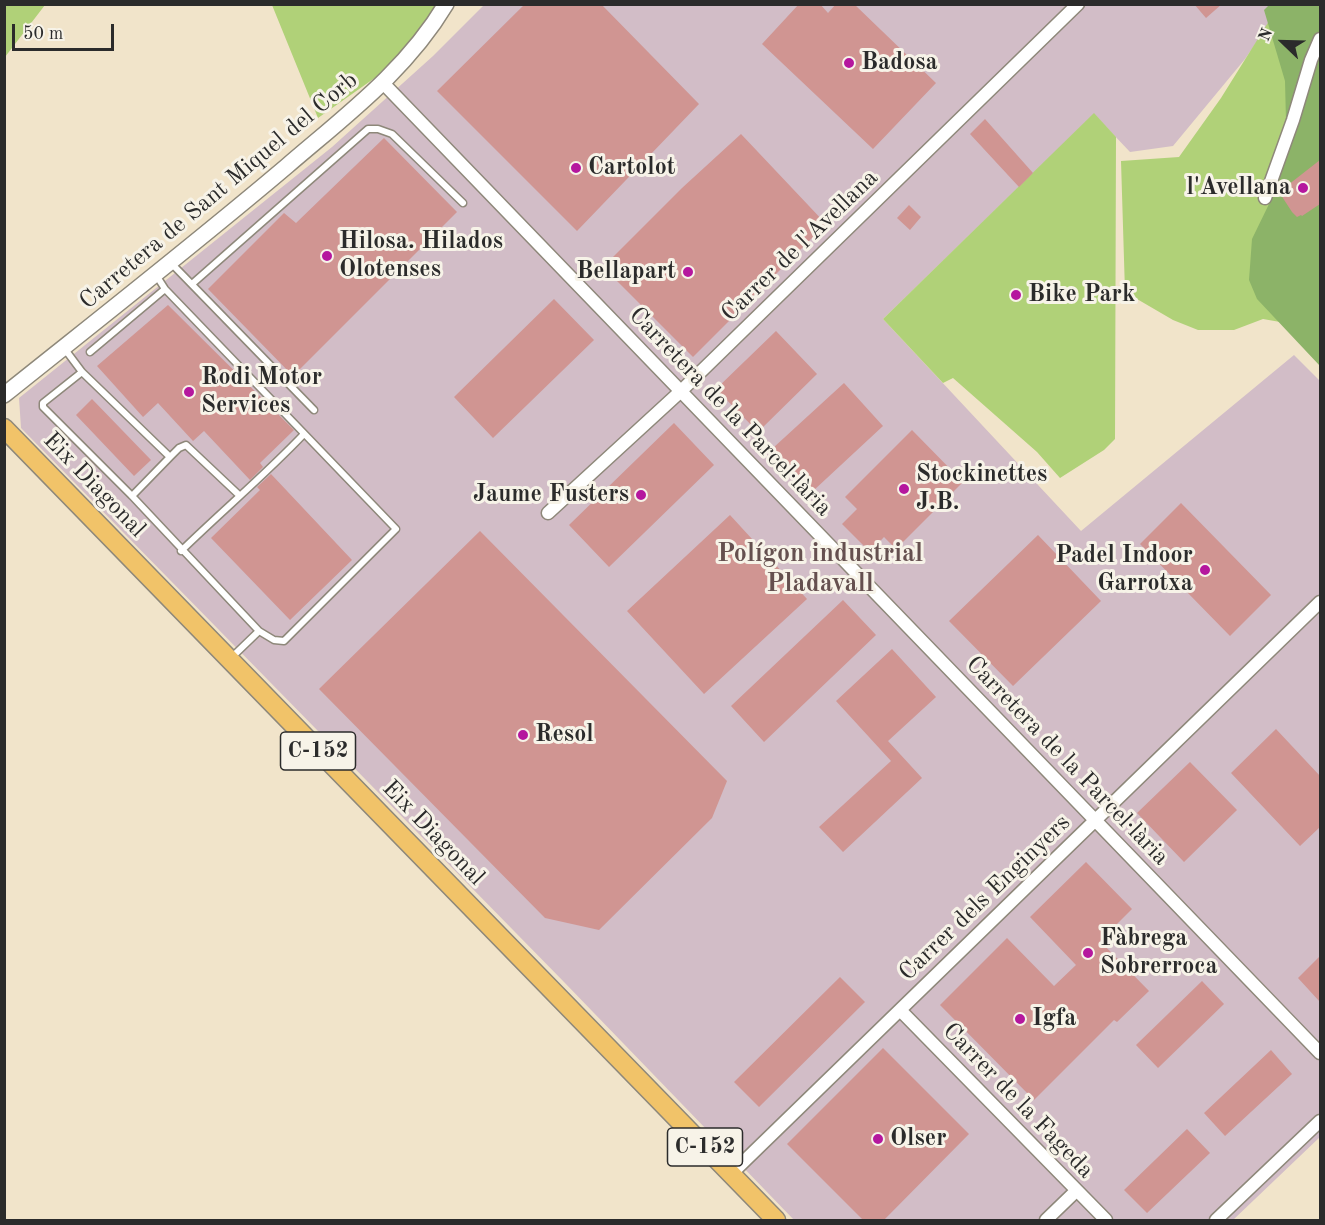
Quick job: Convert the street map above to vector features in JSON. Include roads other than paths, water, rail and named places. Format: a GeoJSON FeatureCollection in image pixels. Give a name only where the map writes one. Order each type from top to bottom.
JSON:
{"type":"FeatureCollection","features":[{"type":"Feature","properties":{"kind":"main road","name":"Eix Diagonal"},"geometry":{"type":"LineString","coordinates":[[4,428],[777,1221]]}},
{"type":"Feature","properties":{"kind":"street","name":"Carretera de Sant Miquel del Corb"},"geometry":{"type":"LineString","coordinates":[[4,395],[255,194],[384,84],[432,27],[446,4]]}},
{"type":"Feature","properties":{"kind":"street","name":"Carrer de l'Avellana"},"geometry":{"type":"LineString","coordinates":[[548,513],[681,391],[1078,4]]}},
{"type":"Feature","properties":{"kind":"street"},"geometry":{"type":"LineString","coordinates":[[1265,198],[1320,39]]}},
{"type":"Feature","properties":{"kind":"street","name":"Carretera de la Parcel·lària"},"geometry":{"type":"LineString","coordinates":[[384,84],[1320,1053]]}},
{"type":"Feature","properties":{"kind":"street","name":"Carrer dels Enginyers"},"geometry":{"type":"LineString","coordinates":[[731,1174],[1320,602]]}},
{"type":"Feature","properties":{"kind":"street","name":"Carrer de la Fageda"},"geometry":{"type":"LineString","coordinates":[[900,1010],[1106,1221]]}},
{"type":"Feature","properties":{"kind":"street"},"geometry":{"type":"LineString","coordinates":[[1216,1221],[1320,1122]]}},
{"type":"Feature","properties":{"kind":"street"},"geometry":{"type":"LineString","coordinates":[[1046,1221],[1076,1191]]}},
{"type":"Feature","properties":{"kind":"lane"},"geometry":{"type":"LineString","coordinates":[[192,284],[368,129],[378,129],[392,134],[463,202]]}},
{"type":"Feature","properties":{"kind":"lane"},"geometry":{"type":"LineString","coordinates":[[170,262],[314,410]]}},
{"type":"Feature","properties":{"kind":"lane"},"geometry":{"type":"LineString","coordinates":[[82,372],[43,403],[43,407],[132,496],[259,632],[274,640],[284,641],[396,529],[165,288],[155,274]]}},
{"type":"Feature","properties":{"kind":"lane"},"geometry":{"type":"LineString","coordinates":[[90,352],[165,288]]}},
{"type":"Feature","properties":{"kind":"lane"},"geometry":{"type":"LineString","coordinates":[[64,348],[82,372],[170,457]]}},
{"type":"Feature","properties":{"kind":"lane"},"geometry":{"type":"LineString","coordinates":[[181,550],[304,434]]}},
{"type":"Feature","properties":{"kind":"lane"},"geometry":{"type":"LineString","coordinates":[[132,496],[184,444],[239,495]]}},
{"type":"Feature","properties":{"kind":"lane"},"geometry":{"type":"LineString","coordinates":[[230,660],[259,632]]}},
{"type":"Feature","properties":{"kind":"place","name":"Badosa"},"geometry":{"type":"Point","coordinates":[849,63]}},
{"type":"Feature","properties":{"kind":"place","name":"Cartolot"},"geometry":{"type":"Point","coordinates":[576,168]}},
{"type":"Feature","properties":{"kind":"place","name":"l'Avellana"},"geometry":{"type":"Point","coordinates":[1303,188]}},
{"type":"Feature","properties":{"kind":"place","name":"Hilosa. Hilados Olotenses"},"geometry":{"type":"Point","coordinates":[327,256]}},
{"type":"Feature","properties":{"kind":"place","name":"Bellapart"},"geometry":{"type":"Point","coordinates":[688,272]}},
{"type":"Feature","properties":{"kind":"place","name":"Bike Park"},"geometry":{"type":"Point","coordinates":[1016,295]}},
{"type":"Feature","properties":{"kind":"place","name":"Rodi Motor Services"},"geometry":{"type":"Point","coordinates":[189,392]}},
{"type":"Feature","properties":{"kind":"place","name":"Stockinettes J.B."},"geometry":{"type":"Point","coordinates":[904,489]}},
{"type":"Feature","properties":{"kind":"place","name":"Jaume Fusters"},"geometry":{"type":"Point","coordinates":[641,495]}},
{"type":"Feature","properties":{"kind":"place","name":"Padel Indoor Garrotxa"},"geometry":{"type":"Point","coordinates":[1205,570]}},
{"type":"Feature","properties":{"kind":"place","name":"Resol"},"geometry":{"type":"Point","coordinates":[523,735]}},
{"type":"Feature","properties":{"kind":"place","name":"Fàbrega Sobrerroca"},"geometry":{"type":"Point","coordinates":[1088,953]}},
{"type":"Feature","properties":{"kind":"place","name":"Igfa"},"geometry":{"type":"Point","coordinates":[1020,1019]}},
{"type":"Feature","properties":{"kind":"place","name":"Olser"},"geometry":{"type":"Point","coordinates":[878,1139]}},
{"type":"Feature","properties":{"kind":"district","name":"Polígon industrial Pladavall"},"geometry":{"type":"Point","coordinates":[820,569]}}]}
